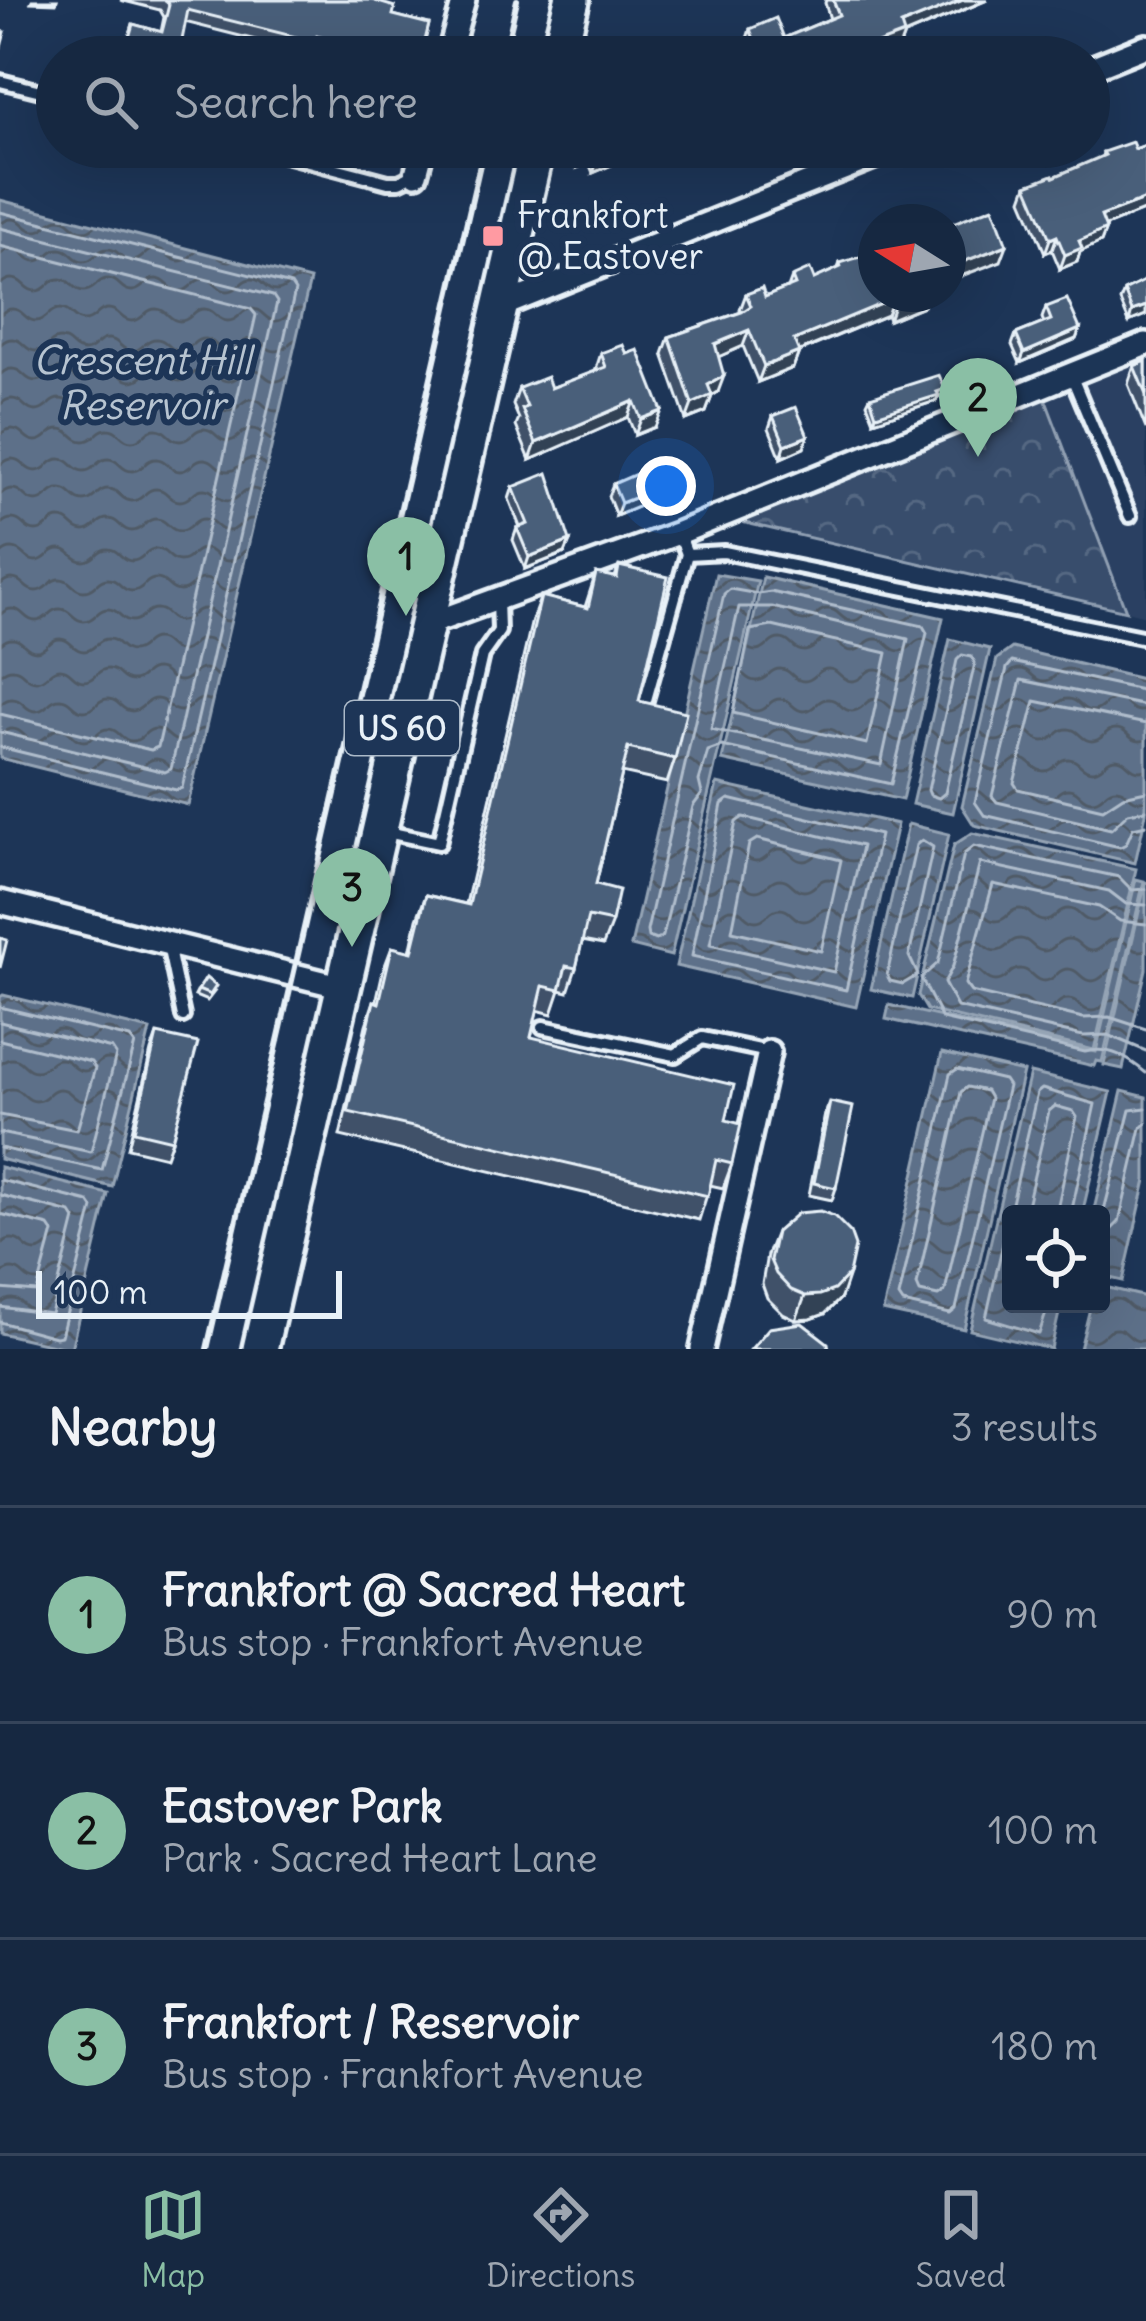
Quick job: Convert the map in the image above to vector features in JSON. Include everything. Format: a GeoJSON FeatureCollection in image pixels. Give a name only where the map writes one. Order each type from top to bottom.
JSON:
{"type":"FeatureCollection","features":[{"type":"Feature","properties":{"kind":"main road"},"geometry":{"type":"LineString","coordinates":[[564,36],[572,0]]}},
{"type":"Feature","properties":{"kind":"main road","name":"US 60"},"geometry":{"type":"LineString","coordinates":[[260,1349],[532,168]]}},
{"type":"Feature","properties":{"kind":"street"},"geometry":{"type":"LineString","coordinates":[[454,36],[464,0]]}},
{"type":"Feature","properties":{"kind":"street"},"geometry":{"type":"LineString","coordinates":[[1110,61],[1146,46]]}},
{"type":"Feature","properties":{"kind":"street"},"geometry":{"type":"LineString","coordinates":[[416,174],[418,168]]}},
{"type":"Feature","properties":{"kind":"street"},"geometry":{"type":"LineString","coordinates":[[500,307],[846,168]]}},
{"type":"Feature","properties":{"kind":"street"},"geometry":{"type":"LineString","coordinates":[[426,625],[498,596],[683,544],[1146,344]]}},
{"type":"Feature","properties":{"kind":"street"},"geometry":{"type":"LineString","coordinates":[[0,902],[343,987]]}},
{"type":"Feature","properties":{"kind":"street"},"geometry":{"type":"LineString","coordinates":[[702,1349],[769,1052]]}},
{"type":"Feature","properties":{"kind":"lane"},"geometry":{"type":"LineString","coordinates":[[0,81],[36,90]]}},
{"type":"Feature","properties":{"kind":"lane"},"geometry":{"type":"LineString","coordinates":[[335,168],[388,182],[416,174]]}},
{"type":"Feature","properties":{"kind":"lane"},"geometry":{"type":"LineString","coordinates":[[1072,375],[1130,516]]}},
{"type":"Feature","properties":{"kind":"lane"},"geometry":{"type":"LineString","coordinates":[[644,707],[683,544],[1146,638]]}},
{"type":"Feature","properties":{"kind":"lane"},"geometry":{"type":"LineString","coordinates":[[379,830],[439,843],[482,655],[499,631],[498,596]]}},
{"type":"Feature","properties":{"kind":"lane"},"geometry":{"type":"LineString","coordinates":[[168,945],[183,1016]]}},
{"type":"Feature","properties":{"kind":"lane"},"geometry":{"type":"LineString","coordinates":[[543,1027],[675,1055],[702,1038],[769,1052]]}},
{"type":"Feature","properties":{"kind":"shaded area"},"geometry":{"type":"Polygon","coordinates":[[[1146,357],[1146,616],[1126,611],[1043,393],[1146,357]]]}},
{"type":"Feature","properties":{"kind":"green space"},"geometry":{"type":"Polygon","coordinates":[[[1043,393],[1126,611],[733,520],[1043,393]]]}},
{"type":"Feature","properties":{"kind":"water","name":"Crescent Hill Reservoir"},"geometry":{"type":"Polygon","coordinates":[[[0,200],[310,280],[188,805],[0,758],[0,200]]]}},
{"type":"Feature","properties":{"kind":"water"},"geometry":{"type":"Polygon","coordinates":[[[716,574],[758,581],[671,956],[631,946],[716,574]]]}},
{"type":"Feature","properties":{"kind":"water"},"geometry":{"type":"Polygon","coordinates":[[[763,577],[943,618],[902,800],[722,760],[763,577]]]}},
{"type":"Feature","properties":{"kind":"water"},"geometry":{"type":"Polygon","coordinates":[[[950,639],[990,649],[953,813],[912,804],[950,639]]]}},
{"type":"Feature","properties":{"kind":"water"},"geometry":{"type":"Polygon","coordinates":[[[1012,648],[1146,680],[1146,813],[1135,863],[974,825],[962,806],[997,659],[1012,648]]]}},
{"type":"Feature","properties":{"kind":"water"},"geometry":{"type":"Polygon","coordinates":[[[717,784],[897,824],[856,1007],[676,966],[717,784]]]}},
{"type":"Feature","properties":{"kind":"water"},"geometry":{"type":"Polygon","coordinates":[[[908,824],[949,834],[912,998],[871,989],[908,824]]]}},
{"type":"Feature","properties":{"kind":"water"},"geometry":{"type":"Polygon","coordinates":[[[972,833],[1136,869],[1094,1050],[927,1010],[918,995],[954,845],[972,833]]]}},
{"type":"Feature","properties":{"kind":"water"},"geometry":{"type":"Polygon","coordinates":[[[1136,879],[1144,881],[1102,1062],[1094,1066],[886,1019],[889,1005],[1096,1052],[1136,879]]]}},
{"type":"Feature","properties":{"kind":"water"},"geometry":{"type":"Polygon","coordinates":[[[1146,881],[1146,969],[1123,1069],[1104,1065],[1146,881]]]}},
{"type":"Feature","properties":{"kind":"water"},"geometry":{"type":"Polygon","coordinates":[[[3,995],[150,1030],[112,1187],[0,1159],[3,995]]]}},
{"type":"Feature","properties":{"kind":"water"},"geometry":{"type":"Polygon","coordinates":[[[942,1053],[1023,1072],[964,1329],[883,1311],[942,1053]]]}},
{"type":"Feature","properties":{"kind":"water"},"geometry":{"type":"Polygon","coordinates":[[[1030,1073],[1111,1092],[1084,1205],[1002,1205],[1002,1313],[1059,1313],[1051,1349],[970,1330],[1030,1073]]]}},
{"type":"Feature","properties":{"kind":"water"},"geometry":{"type":"Polygon","coordinates":[[[1122,1091],[1146,1097],[1146,1180],[1123,1281],[1110,1278],[1110,1205],[1095,1205],[1122,1091]]]}},
{"type":"Feature","properties":{"kind":"water"},"geometry":{"type":"Polygon","coordinates":[[[0,1167],[108,1194],[71,1349],[0,1333],[0,1167]]]}},
{"type":"Feature","properties":{"kind":"water"},"geometry":{"type":"Polygon","coordinates":[[[1110,1288],[1146,1297],[1146,1349],[1080,1349],[1089,1313],[1110,1313],[1110,1288]]]}},
{"type":"Feature","properties":{"kind":"building"},"geometry":{"type":"Polygon","coordinates":[[[166,0],[372,0],[395,7],[393,15],[429,24],[426,36],[292,36],[188,10],[183,36],[129,36],[133,24],[162,32],[166,0]]]}},
{"type":"Feature","properties":{"kind":"building"},"geometry":{"type":"Polygon","coordinates":[[[833,0],[963,0],[901,25],[904,34],[899,36],[789,36],[839,15],[833,0]]]}},
{"type":"Feature","properties":{"kind":"building"},"geometry":{"type":"Polygon","coordinates":[[[776,18],[783,36],[753,36],[750,29],[776,18]]]}},
{"type":"Feature","properties":{"kind":"building"},"geometry":{"type":"Polygon","coordinates":[[[1132,142],[1135,149],[1146,145],[1146,199],[1101,216],[1106,229],[1079,241],[1082,248],[1065,255],[1057,236],[1050,239],[1027,185],[1075,168],[1110,168],[1110,150],[1132,142]]]}},
{"type":"Feature","properties":{"kind":"building"},"geometry":{"type":"Polygon","coordinates":[[[993,207],[1007,245],[966,261],[966,218],[993,207]]]}},
{"type":"Feature","properties":{"kind":"building"},"geometry":{"type":"Polygon","coordinates":[[[858,258],[858,312],[862,312],[794,340],[799,352],[764,366],[749,330],[715,344],[724,376],[708,385],[712,395],[692,404],[669,337],[742,312],[751,306],[746,294],[762,288],[765,297],[795,285],[792,277],[810,269],[814,279],[841,267],[840,263],[858,258]]]}},
{"type":"Feature","properties":{"kind":"building"},"geometry":{"type":"Polygon","coordinates":[[[1146,280],[1146,306],[1132,311],[1124,291],[1146,280]]]}},
{"type":"Feature","properties":{"kind":"building"},"geometry":{"type":"Polygon","coordinates":[[[1067,299],[1080,329],[1024,353],[1016,334],[1051,320],[1046,307],[1067,299]]]}},
{"type":"Feature","properties":{"kind":"building"},"geometry":{"type":"Polygon","coordinates":[[[623,345],[627,354],[638,350],[662,411],[641,419],[634,401],[536,443],[519,388],[547,377],[551,388],[606,367],[601,353],[623,345]]]}},
{"type":"Feature","properties":{"kind":"building"},"geometry":{"type":"Polygon","coordinates":[[[1146,361],[1146,395],[1134,366],[1146,361]]]}},
{"type":"Feature","properties":{"kind":"building"},"geometry":{"type":"Polygon","coordinates":[[[939,375],[945,389],[939,395],[876,415],[870,397],[939,375]]]}},
{"type":"Feature","properties":{"kind":"building"},"geometry":{"type":"Polygon","coordinates":[[[796,407],[808,436],[785,445],[773,416],[796,407]]]}},
{"type":"Feature","properties":{"kind":"building"},"geometry":{"type":"Polygon","coordinates":[[[548,473],[570,541],[529,557],[517,528],[528,524],[513,487],[548,473]]]}},
{"type":"Feature","properties":{"kind":"building"},"geometry":{"type":"Polygon","coordinates":[[[636,474],[644,494],[621,503],[613,484],[636,474]]]}},
{"type":"Feature","properties":{"kind":"building"},"geometry":{"type":"Polygon","coordinates":[[[619,566],[668,577],[639,701],[686,712],[675,759],[628,748],[596,884],[619,890],[612,922],[588,917],[576,968],[566,966],[560,990],[543,986],[531,1037],[734,1085],[726,1120],[741,1124],[732,1164],[716,1160],[708,1196],[348,1112],[392,947],[412,952],[426,895],[469,905],[541,596],[588,608],[596,573],[617,578],[619,566]]]}},
{"type":"Feature","properties":{"kind":"building"},"geometry":{"type":"Polygon","coordinates":[[[0,938],[7,940],[0,968],[0,938]]]}},
{"type":"Feature","properties":{"kind":"building"},"geometry":{"type":"Polygon","coordinates":[[[206,978],[216,986],[210,995],[198,990],[206,978]]]}},
{"type":"Feature","properties":{"kind":"building"},"geometry":{"type":"Polygon","coordinates":[[[157,1034],[198,1043],[172,1140],[134,1131],[157,1034]]]}},
{"type":"Feature","properties":{"kind":"building"},"geometry":{"type":"Polygon","coordinates":[[[830,1102],[853,1107],[836,1188],[814,1183],[830,1102]]]}},
{"type":"Feature","properties":{"kind":"building"},"geometry":{"type":"Polygon","coordinates":[[[820,1211],[834,1216],[850,1232],[855,1246],[849,1274],[834,1290],[805,1296],[791,1290],[770,1260],[776,1232],[798,1213],[820,1211]]]}},
{"type":"Feature","properties":{"kind":"building"},"geometry":{"type":"Polygon","coordinates":[[[802,1323],[828,1343],[829,1349],[751,1349],[769,1328],[802,1323]]]}},
{"type":"Feature","properties":{"kind":"railway"},"geometry":{"type":"LineString","coordinates":[[509,36],[517,0]]}},
{"type":"Feature","properties":{"kind":"railway"},"geometry":{"type":"LineString","coordinates":[[207,1349],[479,168]]}},
{"type":"Feature","properties":{"kind":"place","name":"Frankfort @ Eastover"},"geometry":{"type":"Point","coordinates":[493,236]}},
{"type":"Feature","properties":{"kind":"place","name":"Eastover Park"},"geometry":{"type":"Point","coordinates":[978,457]}},
{"type":"Feature","properties":{"kind":"place","name":"Frankfort @ Sacred Heart"},"geometry":{"type":"Point","coordinates":[406,616]}},
{"type":"Feature","properties":{"kind":"place","name":"Frankfort / Reservoir"},"geometry":{"type":"Point","coordinates":[352,947]}}]}
